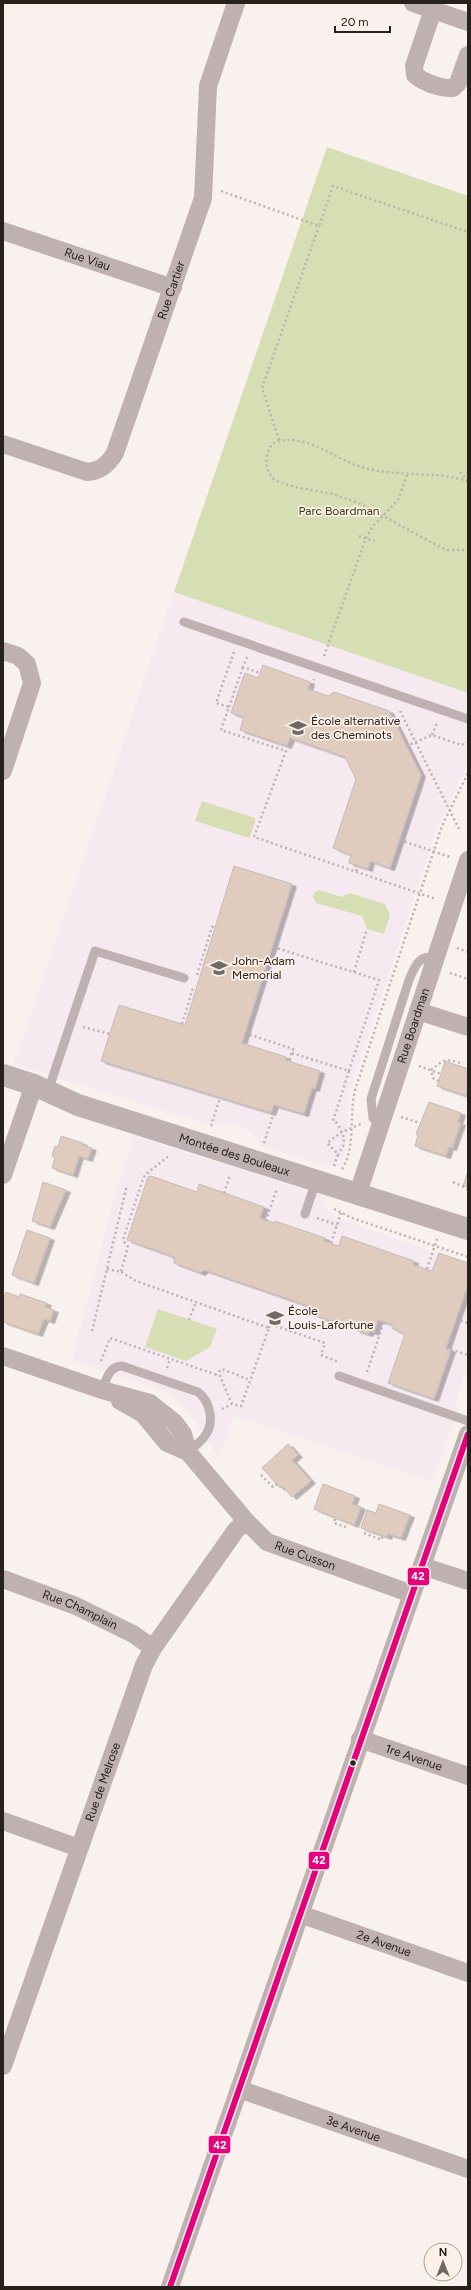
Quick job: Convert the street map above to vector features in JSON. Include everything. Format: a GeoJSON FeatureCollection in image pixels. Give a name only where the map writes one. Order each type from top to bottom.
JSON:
{"type":"FeatureCollection","features":[{"type":"Feature","properties":{"kind":"street","name":"Rue Cartier"},"geometry":{"type":"LineString","coordinates":[[3,444],[87,472],[95,471],[110,462],[115,453],[203,198],[208,86],[236,3]]}},
{"type":"Feature","properties":{"kind":"street"},"geometry":{"type":"LineString","coordinates":[[413,3],[468,22]]}},
{"type":"Feature","properties":{"kind":"street"},"geometry":{"type":"LineString","coordinates":[[433,10],[414,66],[415,75],[436,85],[453,88],[458,83],[468,55]]}},
{"type":"Feature","properties":{"kind":"street","name":"Rue Viau"},"geometry":{"type":"LineString","coordinates":[[3,231],[172,288]]}},
{"type":"Feature","properties":{"kind":"street"},"geometry":{"type":"LineString","coordinates":[[3,651],[23,660],[30,671],[32,683],[3,771]]}},
{"type":"Feature","properties":{"kind":"street","name":"Rue Boardman"},"geometry":{"type":"LineString","coordinates":[[350,1200],[380,1124],[418,1011],[440,965],[468,860]]}},
{"type":"Feature","properties":{"kind":"street"},"geometry":{"type":"LineString","coordinates":[[418,1011],[468,1027]]}},
{"type":"Feature","properties":{"kind":"street","name":"Montée des Bouleaux"},"geometry":{"type":"LineString","coordinates":[[3,1075],[41,1088],[78,1105],[325,1174],[350,1200],[468,1229]]}},
{"type":"Feature","properties":{"kind":"street"},"geometry":{"type":"LineString","coordinates":[[3,1175],[41,1088]]}},
{"type":"Feature","properties":{"kind":"street","name":"Rue Cusson"},"geometry":{"type":"LineString","coordinates":[[3,1356],[102,1390],[138,1398],[160,1409],[183,1434],[188,1452],[260,1537],[275,1546],[412,1594]]}},
{"type":"Feature","properties":{"kind":"street"},"geometry":{"type":"LineString","coordinates":[[170,2287],[360,1739],[468,1434]]}},
{"type":"Feature","properties":{"kind":"street","name":"Rue de Melrose"},"geometry":{"type":"LineString","coordinates":[[3,2066],[144,1665],[154,1648],[236,1530],[246,1521]]}},
{"type":"Feature","properties":{"kind":"street"},"geometry":{"type":"LineString","coordinates":[[422,1566],[468,1581]]}},
{"type":"Feature","properties":{"kind":"street","name":"Rue Champlain"},"geometry":{"type":"LineString","coordinates":[[3,1580],[76,1606],[133,1634],[154,1648]]}},
{"type":"Feature","properties":{"kind":"street","name":"1re Avenue"},"geometry":{"type":"LineString","coordinates":[[360,1739],[468,1776]]}},
{"type":"Feature","properties":{"kind":"street"},"geometry":{"type":"LineString","coordinates":[[3,1821],[79,1848]]}},
{"type":"Feature","properties":{"kind":"street","name":"2e Avenue"},"geometry":{"type":"LineString","coordinates":[[300,1914],[468,1973]]}},
{"type":"Feature","properties":{"kind":"street","name":"3e Avenue"},"geometry":{"type":"LineString","coordinates":[[238,2089],[468,2169]]}},
{"type":"Feature","properties":{"kind":"lane"},"geometry":{"type":"LineString","coordinates":[[184,622],[468,719]]}},
{"type":"Feature","properties":{"kind":"lane"},"geometry":{"type":"LineString","coordinates":[[41,1088],[95,951],[184,978]]}},
{"type":"Feature","properties":{"kind":"lane"},"geometry":{"type":"LineString","coordinates":[[380,1124],[373,1118],[370,1108],[371,1099],[409,980],[415,965],[426,956],[440,965]]}},
{"type":"Feature","properties":{"kind":"lane"},"geometry":{"type":"LineString","coordinates":[[305,1214],[325,1174]]}},
{"type":"Feature","properties":{"kind":"lane"},"geometry":{"type":"LineString","coordinates":[[102,1390],[111,1370],[118,1366],[122,1366],[198,1392],[204,1397],[210,1409],[208,1428],[204,1438],[188,1452]]}},
{"type":"Feature","properties":{"kind":"lane"},"geometry":{"type":"LineString","coordinates":[[339,1376],[468,1421]]}},
{"type":"Feature","properties":{"kind":"path"},"geometry":{"type":"LineString","coordinates":[[279,440],[262,388],[333,186],[468,232]]}},
{"type":"Feature","properties":{"kind":"path"},"geometry":{"type":"LineString","coordinates":[[218,191],[319,226]]}},
{"type":"Feature","properties":{"kind":"path"},"geometry":{"type":"LineString","coordinates":[[468,481],[443,476],[407,475],[359,466],[308,443],[296,440],[279,440],[272,444],[266,459],[270,476],[276,481],[344,497],[383,516],[440,548],[448,550],[468,550]]}},
{"type":"Feature","properties":{"kind":"path"},"geometry":{"type":"LineString","coordinates":[[460,472],[468,481]]}},
{"type":"Feature","properties":{"kind":"path"},"geometry":{"type":"LineString","coordinates":[[328,645],[366,538],[374,525],[398,500],[407,475]]}},
{"type":"Feature","properties":{"kind":"path"},"geometry":{"type":"LineString","coordinates":[[359,536],[374,541]]}},
{"type":"Feature","properties":{"kind":"path"},"geometry":{"type":"LineString","coordinates":[[229,706],[216,703],[235,650]]}},
{"type":"Feature","properties":{"kind":"path"},"geometry":{"type":"LineString","coordinates":[[247,654],[221,730],[286,751],[254,837],[436,899]]}},
{"type":"Feature","properties":{"kind":"path"},"geometry":{"type":"LineString","coordinates":[[243,667],[260,673]]}},
{"type":"Feature","properties":{"kind":"path"},"geometry":{"type":"LineString","coordinates":[[311,690],[315,677]]}},
{"type":"Feature","properties":{"kind":"path"},"geometry":{"type":"LineString","coordinates":[[397,704],[459,829]]}},
{"type":"Feature","properties":{"kind":"path"},"geometry":{"type":"LineString","coordinates":[[406,746],[432,735],[461,745],[468,742]]}},
{"type":"Feature","properties":{"kind":"path"},"geometry":{"type":"LineString","coordinates":[[255,823],[259,825]]}},
{"type":"Feature","properties":{"kind":"path"},"geometry":{"type":"LineString","coordinates":[[400,840],[450,857]]}},
{"type":"Feature","properties":{"kind":"path"},"geometry":{"type":"LineString","coordinates":[[356,871],[358,866]]}},
{"type":"Feature","properties":{"kind":"path"},"geometry":{"type":"LineString","coordinates":[[354,972],[367,929]]}},
{"type":"Feature","properties":{"kind":"path"},"geometry":{"type":"LineString","coordinates":[[273,947],[379,980],[333,1121],[337,1123],[345,1138],[344,1147],[325,1174]]}},
{"type":"Feature","properties":{"kind":"path"},"geometry":{"type":"LineString","coordinates":[[453,947],[468,952]]}},
{"type":"Feature","properties":{"kind":"path"},"geometry":{"type":"LineString","coordinates":[[440,965],[468,980]]}},
{"type":"Feature","properties":{"kind":"path"},"geometry":{"type":"LineString","coordinates":[[95,1030],[110,1034]]}},
{"type":"Feature","properties":{"kind":"path"},"geometry":{"type":"LineString","coordinates":[[245,1033],[293,1049],[289,1062]]}},
{"type":"Feature","properties":{"kind":"path"},"geometry":{"type":"LineString","coordinates":[[292,1053],[349,1071]]}},
{"type":"Feature","properties":{"kind":"path"},"geometry":{"type":"LineString","coordinates":[[431,1070],[448,1058],[463,1064]]}},
{"type":"Feature","properties":{"kind":"path"},"geometry":{"type":"LineString","coordinates":[[414,1064],[441,1074]]}},
{"type":"Feature","properties":{"kind":"path"},"geometry":{"type":"LineString","coordinates":[[431,1070],[433,1078],[439,1081]]}},
{"type":"Feature","properties":{"kind":"path"},"geometry":{"type":"LineString","coordinates":[[211,1127],[220,1098]]}},
{"type":"Feature","properties":{"kind":"path"},"geometry":{"type":"LineString","coordinates":[[262,1150],[276,1106]]}},
{"type":"Feature","properties":{"kind":"path"},"geometry":{"type":"LineString","coordinates":[[397,1115],[420,1123]]}},
{"type":"Feature","properties":{"kind":"path"},"geometry":{"type":"LineString","coordinates":[[338,1154],[327,1143],[342,1132],[361,1124]]}},
{"type":"Feature","properties":{"kind":"path"},"geometry":{"type":"LineString","coordinates":[[121,1272],[128,1247],[123,1240],[143,1179],[173,1154]]}},
{"type":"Feature","properties":{"kind":"path"},"geometry":{"type":"LineString","coordinates":[[224,1193],[231,1173]]}},
{"type":"Feature","properties":{"kind":"path"},"geometry":{"type":"LineString","coordinates":[[266,1221],[280,1180]]}},
{"type":"Feature","properties":{"kind":"path"},"geometry":{"type":"LineString","coordinates":[[453,1182],[468,1189]]}},
{"type":"Feature","properties":{"kind":"path"},"geometry":{"type":"LineString","coordinates":[[92,1331],[127,1185]]}},
{"type":"Feature","properties":{"kind":"path"},"geometry":{"type":"LineString","coordinates":[[330,1243],[341,1213],[350,1200]]}},
{"type":"Feature","properties":{"kind":"path"},"geometry":{"type":"LineString","coordinates":[[331,1206],[341,1213],[435,1247],[468,1257]]}},
{"type":"Feature","properties":{"kind":"path"},"geometry":{"type":"LineString","coordinates":[[305,1214],[337,1225]]}},
{"type":"Feature","properties":{"kind":"path"},"geometry":{"type":"LineString","coordinates":[[427,1270],[439,1233]]}},
{"type":"Feature","properties":{"kind":"path"},"geometry":{"type":"LineString","coordinates":[[107,1268],[121,1272],[136,1281],[269,1328]]}},
{"type":"Feature","properties":{"kind":"path"},"geometry":{"type":"LineString","coordinates":[[189,1320],[196,1302]]}},
{"type":"Feature","properties":{"kind":"path"},"geometry":{"type":"LineString","coordinates":[[456,1319],[468,1323]]}},
{"type":"Feature","properties":{"kind":"path"},"geometry":{"type":"LineString","coordinates":[[359,1370],[367,1372],[384,1322]]}},
{"type":"Feature","properties":{"kind":"path"},"geometry":{"type":"LineString","coordinates":[[99,1367],[110,1338],[220,1376],[232,1404],[241,1406],[270,1324],[325,1344],[320,1356],[346,1365]]}},
{"type":"Feature","properties":{"kind":"path"},"geometry":{"type":"LineString","coordinates":[[446,1348],[468,1355]]}},
{"type":"Feature","properties":{"kind":"path"},"geometry":{"type":"LineString","coordinates":[[215,1375],[222,1369],[250,1380]]}},
{"type":"Feature","properties":{"kind":"path"},"geometry":{"type":"LineString","coordinates":[[261,1475],[273,1487],[277,1484]]}},
{"type":"Feature","properties":{"kind":"path"},"geometry":{"type":"LineString","coordinates":[[335,1519],[334,1522],[346,1527]]}},
{"type":"Feature","properties":{"kind":"path"},"geometry":{"type":"LineString","coordinates":[[364,1533],[381,1540],[383,1535]]}},
{"type":"Feature","properties":{"kind":"shaded area"},"geometry":{"type":"Polygon","coordinates":[[[174,592],[468,693],[468,763],[435,834],[348,1098],[348,1136],[340,1166],[321,1165],[261,1146],[253,1135],[245,1128],[225,1122],[207,1124],[14,1064],[174,592]]]}},
{"type":"Feature","properties":{"kind":"shaded area","name":"École Louis-Lafortune"},"geometry":{"type":"Polygon","coordinates":[[[134,1136],[323,1196],[323,1208],[345,1221],[468,1263],[468,1366],[454,1405],[459,1406],[432,1482],[234,1416],[219,1458],[196,1422],[180,1403],[169,1394],[150,1385],[143,1385],[72,1360],[114,1198],[134,1136]]]}},
{"type":"Feature","properties":{"kind":"green space","name":"Parc Boardman"},"geometry":{"type":"Polygon","coordinates":[[[327,147],[468,196],[468,693],[174,592],[327,147]]]}},
{"type":"Feature","properties":{"kind":"green space"},"geometry":{"type":"Polygon","coordinates":[[[202,801],[255,818],[255,823],[249,838],[195,821],[202,801]]]}},
{"type":"Feature","properties":{"kind":"green space"},"geometry":{"type":"Polygon","coordinates":[[[319,890],[342,897],[350,893],[385,904],[390,915],[384,934],[367,929],[362,916],[316,903],[313,897],[315,892],[319,890]]]}},
{"type":"Feature","properties":{"kind":"green space"},"geometry":{"type":"Polygon","coordinates":[[[158,1309],[217,1329],[210,1347],[186,1361],[145,1347],[158,1309]]]}},
{"type":"Feature","properties":{"kind":"building"},"geometry":{"type":"Polygon","coordinates":[[[263,665],[310,682],[308,689],[328,696],[334,692],[389,711],[421,775],[390,868],[370,861],[368,869],[349,863],[351,855],[333,848],[356,779],[345,757],[290,738],[287,746],[240,730],[244,717],[231,713],[243,678],[245,673],[258,678],[263,665]]]}},
{"type":"Feature","properties":{"kind":"building"},"geometry":{"type":"Polygon","coordinates":[[[234,866],[292,884],[242,1043],[286,1057],[285,1060],[320,1071],[315,1089],[312,1088],[304,1114],[274,1105],[271,1113],[101,1061],[119,1005],[185,1025],[234,866]]]}},
{"type":"Feature","properties":{"kind":"building"},"geometry":{"type":"Polygon","coordinates":[[[445,1061],[468,1069],[467,1096],[437,1086],[445,1061]]]}},
{"type":"Feature","properties":{"kind":"building"},"geometry":{"type":"Polygon","coordinates":[[[429,1102],[461,1113],[458,1122],[461,1123],[452,1148],[449,1147],[446,1156],[415,1146],[418,1135],[416,1134],[429,1102]]]}},
{"type":"Feature","properties":{"kind":"building"},"geometry":{"type":"Polygon","coordinates":[[[61,1136],[83,1143],[82,1145],[92,1148],[88,1159],[79,1156],[73,1175],[52,1168],[55,1157],[52,1156],[53,1152],[55,1146],[58,1147],[61,1136]]]}},
{"type":"Feature","properties":{"kind":"building"},"geometry":{"type":"Polygon","coordinates":[[[468,1171],[468,1187],[463,1186],[468,1171]]]}},
{"type":"Feature","properties":{"kind":"building"},"geometry":{"type":"Polygon","coordinates":[[[151,1176],[197,1192],[199,1184],[264,1207],[260,1218],[274,1223],[275,1221],[325,1238],[324,1241],[339,1246],[342,1236],[414,1261],[413,1265],[432,1271],[439,1253],[468,1263],[468,1285],[446,1348],[451,1350],[434,1399],[388,1383],[405,1334],[393,1329],[391,1324],[378,1320],[374,1333],[371,1331],[368,1334],[356,1330],[356,1326],[352,1325],[349,1327],[337,1323],[336,1320],[330,1321],[318,1317],[316,1312],[317,1309],[204,1270],[201,1273],[174,1263],[174,1257],[127,1240],[148,1177],[151,1176]]]}},
{"type":"Feature","properties":{"kind":"building"},"geometry":{"type":"Polygon","coordinates":[[[43,1182],[66,1190],[50,1227],[32,1221],[43,1182]]]}},
{"type":"Feature","properties":{"kind":"building"},"geometry":{"type":"Polygon","coordinates":[[[27,1230],[50,1238],[34,1283],[12,1275],[27,1230]]]}},
{"type":"Feature","properties":{"kind":"building"},"geometry":{"type":"Polygon","coordinates":[[[6,1292],[19,1297],[20,1294],[47,1303],[45,1307],[54,1310],[50,1321],[44,1319],[38,1334],[3,1322],[3,1299],[6,1292]]]}},
{"type":"Feature","properties":{"kind":"building"},"geometry":{"type":"Polygon","coordinates":[[[288,1444],[298,1455],[292,1460],[311,1481],[292,1497],[282,1486],[280,1488],[262,1468],[288,1444]]]}},
{"type":"Feature","properties":{"kind":"building"},"geometry":{"type":"Polygon","coordinates":[[[323,1484],[355,1496],[352,1504],[361,1507],[354,1525],[314,1509],[323,1484]]]}},
{"type":"Feature","properties":{"kind":"building"},"geometry":{"type":"Polygon","coordinates":[[[379,1504],[410,1515],[401,1538],[388,1534],[387,1537],[361,1528],[367,1510],[376,1513],[379,1504]]]}},
{"type":"Feature","properties":{"kind":"transit line","name":"42"},"geometry":{"type":"LineString","coordinates":[[170,2287],[468,1434]]}},
{"type":"Feature","properties":{"kind":"place","name":"École alternative des Cheminots"},"geometry":{"type":"Point","coordinates":[298,728]}},
{"type":"Feature","properties":{"kind":"place","name":"John-Adam Memorial"},"geometry":{"type":"Point","coordinates":[219,968]}},
{"type":"Feature","properties":{"kind":"place","name":"École Louis-Lafortune"},"geometry":{"type":"Point","coordinates":[275,1318]}}]}
